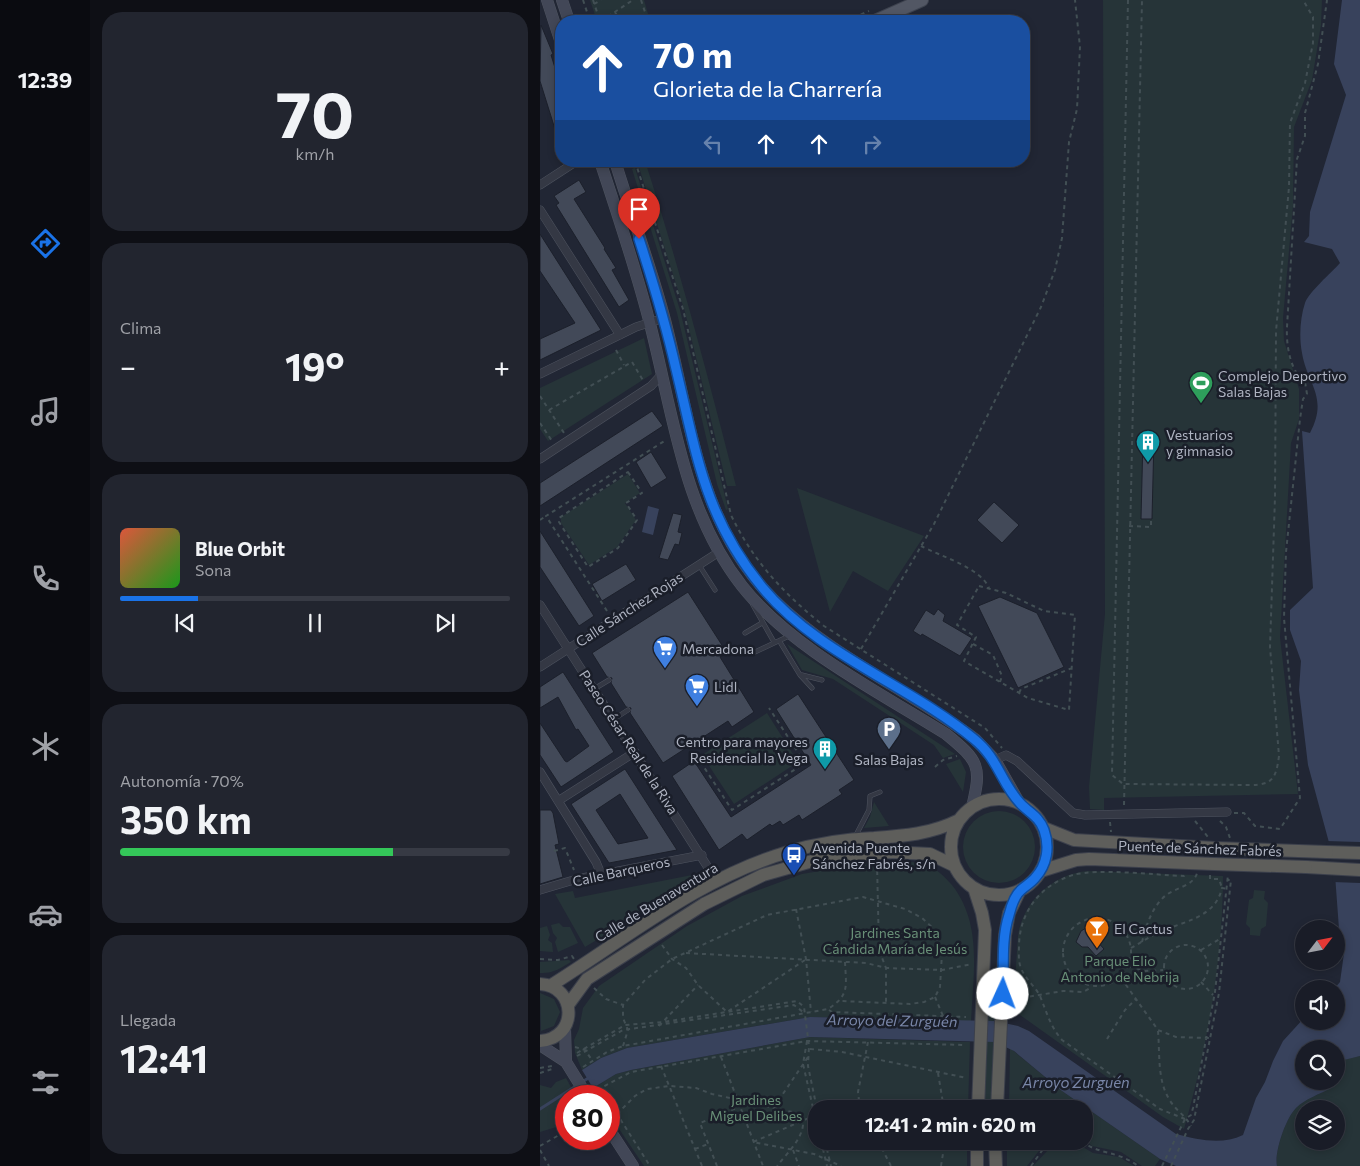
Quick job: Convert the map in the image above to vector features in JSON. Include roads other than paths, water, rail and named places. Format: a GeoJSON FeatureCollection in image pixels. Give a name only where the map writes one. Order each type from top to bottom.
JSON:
{"type":"FeatureCollection","features":[{"type":"Feature","properties":{"kind":"highway"},"geometry":{"type":"LineString","coordinates":[[1004,799],[1020,804],[1038,818],[1044,828],[1047,850],[1041,871],[1028,885],[1020,890],[996,895],[974,888],[963,878],[955,866],[951,851],[953,835],[959,820],[972,807],[987,800],[1004,799]]}},
{"type":"Feature","properties":{"kind":"highway","name":"Calle de Buenaventura"},"geometry":{"type":"LineString","coordinates":[[545,985],[716,880],[758,862],[813,845],[855,839],[913,835],[940,830],[959,820]]}},
{"type":"Feature","properties":{"kind":"highway","name":"Puente de Sánchez Fabrés"},"geometry":{"type":"LineString","coordinates":[[1044,828],[1074,840],[1212,843],[1360,853]]}},
{"type":"Feature","properties":{"kind":"highway","name":"Calle de Buenaventura"},"geometry":{"type":"LineString","coordinates":[[568,1005],[587,979],[724,893],[763,875],[816,860],[890,852],[915,852],[940,858],[955,866]]}},
{"type":"Feature","properties":{"kind":"highway","name":"Puente de Sánchez Fabrés"},"geometry":{"type":"LineString","coordinates":[[1041,871],[1076,860],[1089,859],[1212,869],[1360,870]]}},
{"type":"Feature","properties":{"kind":"highway"},"geometry":{"type":"LineString","coordinates":[[974,888],[985,930],[978,1100]]}},
{"type":"Feature","properties":{"kind":"highway"},"geometry":{"type":"LineString","coordinates":[[998,1100],[1006,925],[1020,890]]}},
{"type":"Feature","properties":{"kind":"highway"},"geometry":{"type":"LineString","coordinates":[[540,1041],[550,1039],[565,1028],[569,1017],[568,1005],[562,993],[545,985]]}},
{"type":"Feature","properties":{"kind":"highway"},"geometry":{"type":"LineString","coordinates":[[977,1150],[977,1166]]}},
{"type":"Feature","properties":{"kind":"highway"},"geometry":{"type":"LineString","coordinates":[[995,1150],[996,1166]]}},
{"type":"Feature","properties":{"kind":"main road"},"geometry":{"type":"LineString","coordinates":[[548,0],[555,23]]}},
{"type":"Feature","properties":{"kind":"main road"},"geometry":{"type":"LineString","coordinates":[[562,0],[567,15]]}},
{"type":"Feature","properties":{"kind":"main road"},"geometry":{"type":"LineString","coordinates":[[888,15],[922,0]]}},
{"type":"Feature","properties":{"kind":"main road"},"geometry":{"type":"LineString","coordinates":[[602,167],[649,322],[686,477],[700,515],[719,552],[742,586],[791,635],[946,734],[966,750],[974,762],[978,777],[972,807]]}},
{"type":"Feature","properties":{"kind":"main road"},"geometry":{"type":"LineString","coordinates":[[617,167],[664,318],[700,472],[716,516],[731,544],[749,571],[782,608],[816,636],[975,739],[995,760],[1020,804]]}},
{"type":"Feature","properties":{"kind":"main road"},"geometry":{"type":"LineString","coordinates":[[565,1028],[567,1063]]}},
{"type":"Feature","properties":{"kind":"main road"},"geometry":{"type":"LineString","coordinates":[[540,1045],[567,1063],[584,1085]]}},
{"type":"Feature","properties":{"kind":"main road"},"geometry":{"type":"LineString","coordinates":[[620,1146],[633,1166]]}},
{"type":"Feature","properties":{"kind":"street"},"geometry":{"type":"LineString","coordinates":[[540,184],[567,167]]}},
{"type":"Feature","properties":{"kind":"street"},"geometry":{"type":"LineString","coordinates":[[540,210],[620,335]]}},
{"type":"Feature","properties":{"kind":"street"},"geometry":{"type":"LineString","coordinates":[[540,374],[620,335],[649,322],[664,318]]}},
{"type":"Feature","properties":{"kind":"street"},"geometry":{"type":"LineString","coordinates":[[540,459],[662,374]]}},
{"type":"Feature","properties":{"kind":"street"},"geometry":{"type":"LineString","coordinates":[[648,384],[660,387],[667,392]]}},
{"type":"Feature","properties":{"kind":"street","name":"Calle Sánchez Rojas"},"geometry":{"type":"LineString","coordinates":[[540,667],[719,552]]}},
{"type":"Feature","properties":{"kind":"street","name":"Paseo César Real de la Riva"},"geometry":{"type":"LineString","coordinates":[[540,606],[702,855],[716,880]]}},
{"type":"Feature","properties":{"kind":"street"},"geometry":{"type":"LineString","coordinates":[[558,801],[635,752]]}},
{"type":"Feature","properties":{"kind":"street"},"geometry":{"type":"LineString","coordinates":[[995,760],[1006,755],[1017,761],[1072,813],[1085,815],[1227,812]]}},
{"type":"Feature","properties":{"kind":"street"},"geometry":{"type":"LineString","coordinates":[[540,772],[599,866],[601,874]]}},
{"type":"Feature","properties":{"kind":"street","name":"Calle Barqueros"},"geometry":{"type":"LineString","coordinates":[[540,890],[577,879],[702,855]]}},
{"type":"Feature","properties":{"kind":"lane"},"geometry":{"type":"LineString","coordinates":[[699,565],[715,590]]}},
{"type":"Feature","properties":{"kind":"lane"},"geometry":{"type":"LineString","coordinates":[[742,586],[774,642]]}},
{"type":"Feature","properties":{"kind":"lane"},"geometry":{"type":"LineString","coordinates":[[745,633],[762,623]]}},
{"type":"Feature","properties":{"kind":"lane"},"geometry":{"type":"LineString","coordinates":[[755,652],[774,642],[780,642],[791,635]]}},
{"type":"Feature","properties":{"kind":"lane"},"geometry":{"type":"LineString","coordinates":[[780,642],[800,675],[812,688]]}},
{"type":"Feature","properties":{"kind":"lane"},"geometry":{"type":"LineString","coordinates":[[800,675],[822,680]]}},
{"type":"Feature","properties":{"kind":"lane"},"geometry":{"type":"LineString","coordinates":[[594,689],[609,680]]}},
{"type":"Feature","properties":{"kind":"lane"},"geometry":{"type":"LineString","coordinates":[[614,719],[628,710]]}},
{"type":"Feature","properties":{"kind":"lane"},"geometry":{"type":"LineString","coordinates":[[855,839],[854,835],[869,810],[870,796],[880,792]]}},
{"type":"Feature","properties":{"kind":"water","name":"Arroyo Zurguén"},"geometry":{"type":"Polygon","coordinates":[[[1342,0],[1360,0],[1360,1056],[1345,1060],[1345,1040],[1295,1040],[1295,1090],[1327,1090],[1308,1100],[1295,1100],[1295,1109],[1285,1127],[1279,1144],[1277,1166],[1176,1166],[1160,1159],[1093,1113],[1093,1100],[1075,1100],[1014,1051],[995,1042],[810,1037],[631,1070],[616,1074],[598,1085],[591,1085],[582,1070],[601,1058],[627,1048],[810,1017],[995,1021],[1018,1026],[1029,1031],[1176,1134],[1202,1140],[1219,1141],[1243,1135],[1256,1098],[1273,1061],[1283,1041],[1295,1028],[1295,1030],[1345,1030],[1345,980],[1340,980],[1342,970],[1345,970],[1345,920],[1338,920],[1334,861],[1308,765],[1299,690],[1301,661],[1290,630],[1290,610],[1313,588],[1302,431],[1310,433],[1315,420],[1317,400],[1302,353],[1302,315],[1305,303],[1315,288],[1340,263],[1332,249],[1304,242],[1309,236],[1310,212],[1346,95],[1334,64],[1342,0]]]}},
{"type":"Feature","properties":{"kind":"water"},"geometry":{"type":"Polygon","coordinates":[[[648,506],[659,509],[653,535],[642,532],[648,506]]]}},
{"type":"Feature","properties":{"kind":"waterway","name":"Arroyo del Zurguén"},"geometry":{"type":"LineString","coordinates":[[540,1109],[590,1077]]}},
{"type":"Feature","properties":{"kind":"place","name":"Complejo Deportivo Salas Bajas"},"geometry":{"type":"Point","coordinates":[1201,404]}},
{"type":"Feature","properties":{"kind":"place","name":"Vestuarios y gimnasio"},"geometry":{"type":"Point","coordinates":[1148,463]}},
{"type":"Feature","properties":{"kind":"place","name":"Mercadona"},"geometry":{"type":"Point","coordinates":[665,669]}},
{"type":"Feature","properties":{"kind":"place","name":"Lidl"},"geometry":{"type":"Point","coordinates":[697,707]}},
{"type":"Feature","properties":{"kind":"place","name":"Salas Bajas"},"geometry":{"type":"Point","coordinates":[889,750]}},
{"type":"Feature","properties":{"kind":"place","name":"Centro para mayores Residencial la Vega"},"geometry":{"type":"Point","coordinates":[825,770]}},
{"type":"Feature","properties":{"kind":"place","name":"Avenida Puente Sánchez Fabrés, s/n"},"geometry":{"type":"Point","coordinates":[794,876]}},
{"type":"Feature","properties":{"kind":"place","name":"El Cactus"},"geometry":{"type":"Point","coordinates":[1097,949]}},
{"type":"Feature","properties":{"kind":"park label","name":"Jardines Santa Cándida María de Jesús"},"geometry":{"type":"Point","coordinates":[895,940]}},
{"type":"Feature","properties":{"kind":"park label","name":"Parque Elio Antonio de Nebrija"},"geometry":{"type":"Point","coordinates":[1120,968]}},
{"type":"Feature","properties":{"kind":"park label","name":"Jardines Miguel Delibes"},"geometry":{"type":"Point","coordinates":[756,1108]}}]}
